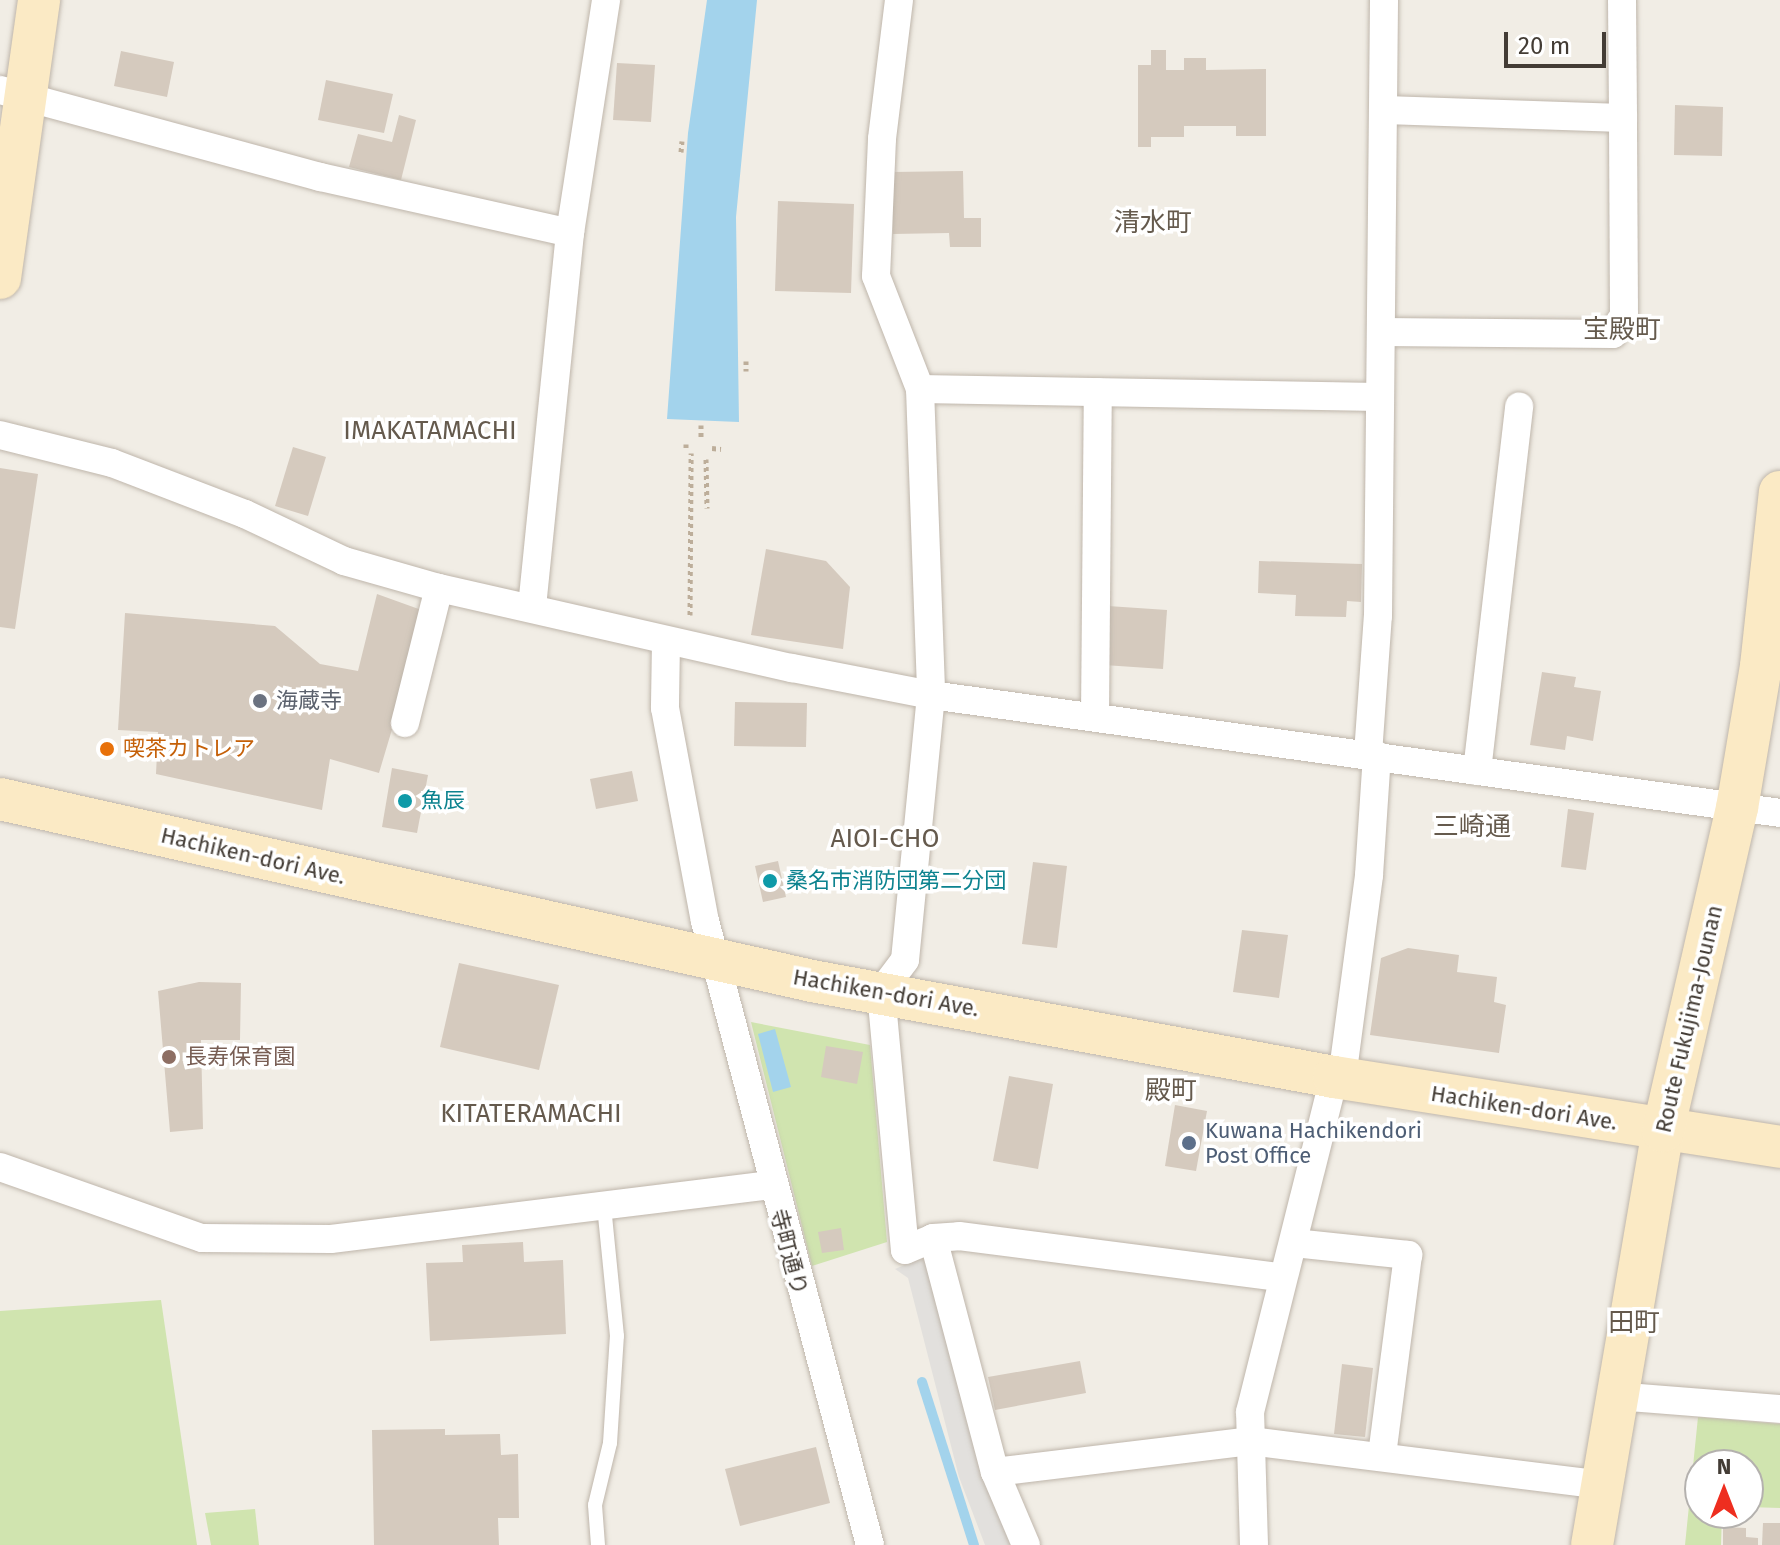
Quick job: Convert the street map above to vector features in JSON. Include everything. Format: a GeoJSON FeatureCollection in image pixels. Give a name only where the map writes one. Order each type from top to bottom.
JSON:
{"type":"FeatureCollection","features":[{"type":"Feature","properties":{"kind":"street"},"geometry":{"type":"LineString","coordinates":[[0,278],[13,94],[39,0]]}},
{"type":"Feature","properties":{"kind":"street"},"geometry":{"type":"LineString","coordinates":[[532,607],[570,233],[606,0]]}},
{"type":"Feature","properties":{"kind":"street"},"geometry":{"type":"LineString","coordinates":[[899,0],[882,139],[876,276],[920,389],[931,695],[905,960],[881,992],[905,1250],[933,1238],[959,1236],[1281,1277]]}},
{"type":"Feature","properties":{"kind":"street"},"geometry":{"type":"LineString","coordinates":[[1254,1545],[1250,1412],[1281,1277],[1294,1243],[1338,1078],[1369,875],[1378,616],[1384,0]]}},
{"type":"Feature","properties":{"kind":"street"},"geometry":{"type":"LineString","coordinates":[[1381,332],[1613,334],[1624,315],[1622,0]]}},
{"type":"Feature","properties":{"kind":"street"},"geometry":{"type":"LineString","coordinates":[[13,94],[320,177],[570,233]]}},
{"type":"Feature","properties":{"kind":"street"},"geometry":{"type":"LineString","coordinates":[[1384,110],[1623,118]]}},
{"type":"Feature","properties":{"kind":"street"},"geometry":{"type":"LineString","coordinates":[[920,389],[1379,397]]}},
{"type":"Feature","properties":{"kind":"street"},"geometry":{"type":"LineString","coordinates":[[1095,716],[1098,392]]}},
{"type":"Feature","properties":{"kind":"street"},"geometry":{"type":"LineString","coordinates":[[1477,771],[1519,406]]}},
{"type":"Feature","properties":{"kind":"street"},"geometry":{"type":"LineString","coordinates":[[0,435],[112,463],[245,514],[344,561],[439,588],[678,643],[931,695],[1780,813]]}},
{"type":"Feature","properties":{"kind":"street","name":"Route Fukujima-Jounan"},"geometry":{"type":"LineString","coordinates":[[1592,1545],[1615,1396],[1663,1131],[1737,808],[1761,666],[1780,492]]}},
{"type":"Feature","properties":{"kind":"street"},"geometry":{"type":"LineString","coordinates":[[405,723],[439,588]]}},
{"type":"Feature","properties":{"kind":"street","name":"寺町通り"},"geometry":{"type":"LineString","coordinates":[[678,643],[665,708],[714,959],[771,1185],[870,1545]]}},
{"type":"Feature","properties":{"kind":"street","name":"Hachiken-dori Ave."},"geometry":{"type":"LineString","coordinates":[[0,799],[714,959],[881,992],[1338,1078],[1780,1147]]}},
{"type":"Feature","properties":{"kind":"street"},"geometry":{"type":"LineString","coordinates":[[0,1167],[202,1238],[331,1239],[771,1185]]}},
{"type":"Feature","properties":{"kind":"street"},"geometry":{"type":"LineString","coordinates":[[933,1238],[995,1472],[1026,1545]]}},
{"type":"Feature","properties":{"kind":"street"},"geometry":{"type":"LineString","coordinates":[[1294,1243],[1408,1255],[1382,1454]]}},
{"type":"Feature","properties":{"kind":"street"},"geometry":{"type":"LineString","coordinates":[[1615,1396],[1780,1409]]}},
{"type":"Feature","properties":{"kind":"street"},"geometry":{"type":"LineString","coordinates":[[995,1472],[1250,1441],[1382,1454],[1601,1485]]}},
{"type":"Feature","properties":{"kind":"lane"},"geometry":{"type":"LineString","coordinates":[[598,1545],[595,1505],[610,1443],[617,1336],[604,1206]]}},
{"type":"Feature","properties":{"kind":"path"},"geometry":{"type":"LineString","coordinates":[[681,152],[682,141]]}},
{"type":"Feature","properties":{"kind":"path"},"geometry":{"type":"LineString","coordinates":[[746,361],[746,371]]}},
{"type":"Feature","properties":{"kind":"path"},"geometry":{"type":"LineString","coordinates":[[701,425],[701,438]]}},
{"type":"Feature","properties":{"kind":"path"},"geometry":{"type":"LineString","coordinates":[[712,448],[721,449]]}},
{"type":"Feature","properties":{"kind":"path"},"geometry":{"type":"LineString","coordinates":[[678,643],[688,449]]}},
{"type":"Feature","properties":{"kind":"path"},"geometry":{"type":"LineString","coordinates":[[706,459],[707,508]]}},
{"type":"Feature","properties":{"kind":"green space"},"geometry":{"type":"Polygon","coordinates":[[[751,1022],[870,1045],[887,1242],[812,1266],[751,1022]]]}},
{"type":"Feature","properties":{"kind":"green space"},"geometry":{"type":"Polygon","coordinates":[[[161,1300],[197,1545],[0,1545],[0,1311],[161,1300]]]}},
{"type":"Feature","properties":{"kind":"green space"},"geometry":{"type":"Polygon","coordinates":[[[1698,1417],[1780,1424],[1780,1508],[1764,1508],[1764,1449],[1695,1449],[1698,1417]]]}},
{"type":"Feature","properties":{"kind":"green space"},"geometry":{"type":"Polygon","coordinates":[[[255,1509],[259,1545],[211,1545],[205,1513],[255,1509]]]}},
{"type":"Feature","properties":{"kind":"green space"},"geometry":{"type":"Polygon","coordinates":[[[1687,1529],[1722,1529],[1721,1545],[1685,1545],[1687,1529]]]}},
{"type":"Feature","properties":{"kind":"shaded area"},"geometry":{"type":"Polygon","coordinates":[[[919,1259],[927,1260],[1014,1545],[985,1545],[959,1477],[908,1278],[895,1269],[919,1259]]]}},
{"type":"Feature","properties":{"kind":"water"},"geometry":{"type":"Polygon","coordinates":[[[707,0],[757,0],[736,217],[739,422],[667,419],[688,133],[707,0]]]}},
{"type":"Feature","properties":{"kind":"water"},"geometry":{"type":"Polygon","coordinates":[[[775,1029],[791,1087],[773,1092],[758,1034],[775,1029]]]}},
{"type":"Feature","properties":{"kind":"building"},"geometry":{"type":"Polygon","coordinates":[[[1151,50],[1166,50],[1166,70],[1184,70],[1184,58],[1206,58],[1206,70],[1266,69],[1266,136],[1236,136],[1236,126],[1184,126],[1184,137],[1151,137],[1151,147],[1138,147],[1138,65],[1151,65],[1151,50]]]}},
{"type":"Feature","properties":{"kind":"building"},"geometry":{"type":"Polygon","coordinates":[[[121,51],[174,62],[167,97],[114,86],[121,51]]]}},
{"type":"Feature","properties":{"kind":"building"},"geometry":{"type":"Polygon","coordinates":[[[617,63],[655,65],[651,122],[613,120],[617,63]]]}},
{"type":"Feature","properties":{"kind":"building"},"geometry":{"type":"Polygon","coordinates":[[[326,80],[393,94],[384,133],[318,120],[326,80]]]}},
{"type":"Feature","properties":{"kind":"building"},"geometry":{"type":"Polygon","coordinates":[[[1675,105],[1723,107],[1722,156],[1674,155],[1675,105]]]}},
{"type":"Feature","properties":{"kind":"building"},"geometry":{"type":"Polygon","coordinates":[[[399,115],[416,120],[401,180],[349,167],[358,134],[392,142],[399,115]]]}},
{"type":"Feature","properties":{"kind":"building"},"geometry":{"type":"Polygon","coordinates":[[[963,171],[964,218],[981,218],[981,247],[950,247],[949,233],[893,234],[893,172],[963,171]]]}},
{"type":"Feature","properties":{"kind":"building"},"geometry":{"type":"Polygon","coordinates":[[[778,201],[854,204],[851,293],[775,291],[778,201]]]}},
{"type":"Feature","properties":{"kind":"building"},"geometry":{"type":"Polygon","coordinates":[[[293,447],[326,457],[308,516],[275,506],[293,447]]]}},
{"type":"Feature","properties":{"kind":"building"},"geometry":{"type":"Polygon","coordinates":[[[0,468],[38,474],[15,629],[0,627],[0,468]]]}},
{"type":"Feature","properties":{"kind":"building"},"geometry":{"type":"Polygon","coordinates":[[[766,549],[826,561],[850,587],[843,649],[751,635],[766,549]]]}},
{"type":"Feature","properties":{"kind":"building"},"geometry":{"type":"Polygon","coordinates":[[[1259,561],[1362,564],[1361,602],[1347,601],[1346,617],[1295,616],[1296,595],[1258,593],[1259,561]]]}},
{"type":"Feature","properties":{"kind":"building","name":"海蔵寺"},"geometry":{"type":"Polygon","coordinates":[[[377,594],[427,612],[379,773],[330,759],[322,810],[156,774],[158,732],[118,730],[125,613],[275,626],[320,664],[358,671],[377,594]]]}},
{"type":"Feature","properties":{"kind":"building"},"geometry":{"type":"Polygon","coordinates":[[[1108,606],[1167,610],[1163,669],[1104,665],[1108,606]]]}},
{"type":"Feature","properties":{"kind":"building"},"geometry":{"type":"Polygon","coordinates":[[[1542,672],[1576,677],[1574,687],[1601,691],[1593,741],[1567,736],[1565,750],[1530,745],[1542,672]]]}},
{"type":"Feature","properties":{"kind":"building"},"geometry":{"type":"Polygon","coordinates":[[[735,702],[807,703],[806,747],[734,746],[735,702]]]}},
{"type":"Feature","properties":{"kind":"building","name":"魚辰"},"geometry":{"type":"Polygon","coordinates":[[[392,768],[428,775],[417,833],[382,827],[392,768]]]}},
{"type":"Feature","properties":{"kind":"building"},"geometry":{"type":"Polygon","coordinates":[[[632,771],[638,801],[596,809],[590,779],[632,771]]]}},
{"type":"Feature","properties":{"kind":"building"},"geometry":{"type":"Polygon","coordinates":[[[1568,809],[1594,813],[1586,870],[1561,867],[1568,809]]]}},
{"type":"Feature","properties":{"kind":"building","name":"桑名市消防団第二分団"},"geometry":{"type":"Polygon","coordinates":[[[778,861],[786,897],[763,902],[755,866],[778,861]]]}},
{"type":"Feature","properties":{"kind":"building"},"geometry":{"type":"Polygon","coordinates":[[[1033,862],[1067,866],[1057,948],[1022,944],[1033,862]]]}},
{"type":"Feature","properties":{"kind":"building"},"geometry":{"type":"Polygon","coordinates":[[[1242,930],[1288,935],[1279,998],[1233,992],[1242,930]]]}},
{"type":"Feature","properties":{"kind":"building"},"geometry":{"type":"Polygon","coordinates":[[[1408,948],[1459,955],[1457,972],[1497,977],[1494,1002],[1506,1005],[1499,1053],[1370,1035],[1381,958],[1408,948]]]}},
{"type":"Feature","properties":{"kind":"building"},"geometry":{"type":"Polygon","coordinates":[[[459,963],[559,985],[539,1070],[440,1047],[459,963]]]}},
{"type":"Feature","properties":{"kind":"building"},"geometry":{"type":"Polygon","coordinates":[[[199,982],[241,983],[240,1040],[201,1040],[203,1129],[170,1132],[158,991],[199,982]]]}},
{"type":"Feature","properties":{"kind":"building"},"geometry":{"type":"Polygon","coordinates":[[[826,1046],[863,1052],[857,1084],[821,1077],[826,1046]]]}},
{"type":"Feature","properties":{"kind":"building"},"geometry":{"type":"Polygon","coordinates":[[[1009,1076],[1053,1084],[1038,1169],[993,1161],[1009,1076]]]}},
{"type":"Feature","properties":{"kind":"building"},"geometry":{"type":"Polygon","coordinates":[[[1175,1105],[1207,1111],[1196,1171],[1165,1166],[1175,1105]]]}},
{"type":"Feature","properties":{"kind":"building"},"geometry":{"type":"Polygon","coordinates":[[[841,1228],[844,1250],[822,1253],[818,1232],[841,1228]]]}},
{"type":"Feature","properties":{"kind":"building"},"geometry":{"type":"Polygon","coordinates":[[[523,1242],[524,1262],[563,1260],[566,1334],[430,1341],[426,1263],[463,1262],[462,1245],[523,1242]]]}},
{"type":"Feature","properties":{"kind":"building"},"geometry":{"type":"Polygon","coordinates":[[[1080,1361],[1086,1393],[995,1410],[988,1377],[1080,1361]]]}},
{"type":"Feature","properties":{"kind":"building"},"geometry":{"type":"Polygon","coordinates":[[[1342,1364],[1373,1368],[1365,1437],[1334,1434],[1342,1364]]]}},
{"type":"Feature","properties":{"kind":"building"},"geometry":{"type":"Polygon","coordinates":[[[445,1429],[445,1435],[500,1434],[501,1455],[518,1454],[519,1518],[498,1518],[499,1545],[374,1545],[372,1430],[445,1429]]]}},
{"type":"Feature","properties":{"kind":"building"},"geometry":{"type":"Polygon","coordinates":[[[816,1447],[830,1503],[740,1526],[725,1469],[816,1447]]]}},
{"type":"Feature","properties":{"kind":"building"},"geometry":{"type":"Polygon","coordinates":[[[1764,1523],[1780,1523],[1780,1545],[1762,1545],[1764,1523]]]}},
{"type":"Feature","properties":{"kind":"building"},"geometry":{"type":"Polygon","coordinates":[[[1723,1529],[1746,1529],[1746,1537],[1758,1538],[1758,1545],[1723,1545],[1723,1529]]]}},
{"type":"Feature","properties":{"kind":"waterway"},"geometry":{"type":"LineString","coordinates":[[922,1382],[974,1545]]}},
{"type":"Feature","properties":{"kind":"place","name":"海蔵寺"},"geometry":{"type":"Point","coordinates":[260,701]}},
{"type":"Feature","properties":{"kind":"place","name":"喫茶カトレア"},"geometry":{"type":"Point","coordinates":[107,749]}},
{"type":"Feature","properties":{"kind":"place","name":"魚辰"},"geometry":{"type":"Point","coordinates":[405,801]}},
{"type":"Feature","properties":{"kind":"place","name":"桑名市消防団第二分団"},"geometry":{"type":"Point","coordinates":[770,881]}},
{"type":"Feature","properties":{"kind":"place","name":"長寿保育園"},"geometry":{"type":"Point","coordinates":[169,1057]}},
{"type":"Feature","properties":{"kind":"place","name":"Kuwana Hachikendori Post Office"},"geometry":{"type":"Point","coordinates":[1189,1143]}},
{"type":"Feature","properties":{"kind":"district","name":"清水町"},"geometry":{"type":"Point","coordinates":[1153,223]}},
{"type":"Feature","properties":{"kind":"district","name":"宝殿町"},"geometry":{"type":"Point","coordinates":[1622,330]}},
{"type":"Feature","properties":{"kind":"district","name":"IMAKATAMACHI"},"geometry":{"type":"Point","coordinates":[430,431]}},
{"type":"Feature","properties":{"kind":"district","name":"三崎通"},"geometry":{"type":"Point","coordinates":[1472,827]}},
{"type":"Feature","properties":{"kind":"district","name":"AIOI-CHO"},"geometry":{"type":"Point","coordinates":[885,839]}},
{"type":"Feature","properties":{"kind":"district","name":"殿町"},"geometry":{"type":"Point","coordinates":[1171,1091]}},
{"type":"Feature","properties":{"kind":"district","name":"KITATERAMACHI"},"geometry":{"type":"Point","coordinates":[531,1114]}},
{"type":"Feature","properties":{"kind":"district","name":"田町"},"geometry":{"type":"Point","coordinates":[1634,1323]}}]}
